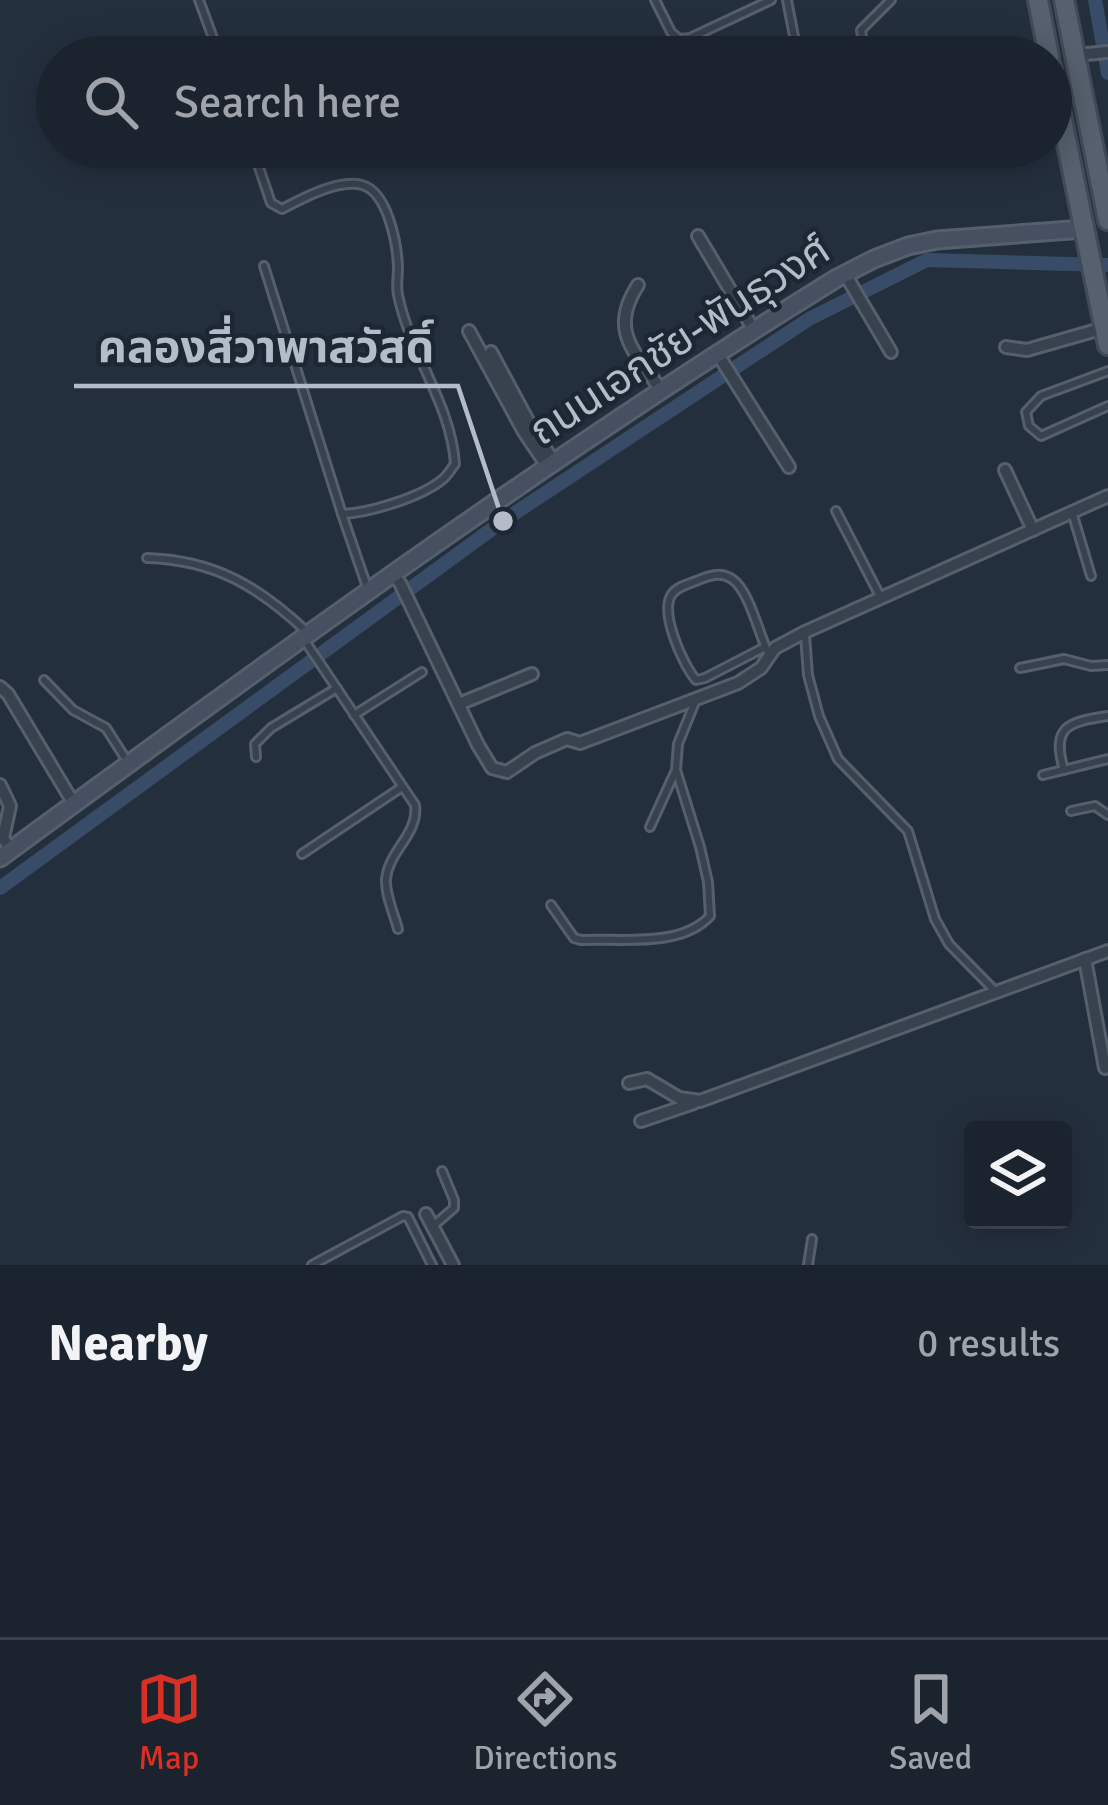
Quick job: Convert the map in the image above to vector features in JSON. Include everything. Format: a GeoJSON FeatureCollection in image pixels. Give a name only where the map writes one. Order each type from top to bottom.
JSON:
{"type":"FeatureCollection","features":[{"type":"Feature","properties":{"kind":"main road"},"geometry":{"type":"LineString","coordinates":[[1038,0],[1045,36]]}},
{"type":"Feature","properties":{"kind":"main road"},"geometry":{"type":"LineString","coordinates":[[1064,0],[1103,155],[1108,220]]}},
{"type":"Feature","properties":{"kind":"main road"},"geometry":{"type":"LineString","coordinates":[[1071,168],[1106,336]]}},
{"type":"Feature","properties":{"kind":"street"},"geometry":{"type":"LineString","coordinates":[[1080,56],[1107,53]]}},
{"type":"Feature","properties":{"kind":"street"},"geometry":{"type":"LineString","coordinates":[[698,236],[754,330]]}},
{"type":"Feature","properties":{"kind":"street","name":"ถนนเอกชัย-พันธุวงศ์"},"geometry":{"type":"LineString","coordinates":[[6,854],[307,640],[368,590],[396,578],[550,464],[661,390],[721,359],[754,330],[848,279],[874,259],[937,240],[1085,237]]}},
{"type":"Feature","properties":{"kind":"street"},"geometry":{"type":"LineString","coordinates":[[848,279],[891,352]]}},
{"type":"Feature","properties":{"kind":"street"},"geometry":{"type":"LineString","coordinates":[[638,286],[628,301],[623,328],[661,390]]}},
{"type":"Feature","properties":{"kind":"street"},"geometry":{"type":"LineString","coordinates":[[469,331],[524,433],[550,464]]}},
{"type":"Feature","properties":{"kind":"street"},"geometry":{"type":"LineString","coordinates":[[1006,347],[1027,350],[1106,336]]}},
{"type":"Feature","properties":{"kind":"street"},"geometry":{"type":"LineString","coordinates":[[491,352],[550,464]]}},
{"type":"Feature","properties":{"kind":"street"},"geometry":{"type":"LineString","coordinates":[[721,359],[789,467]]}},
{"type":"Feature","properties":{"kind":"street"},"geometry":{"type":"LineString","coordinates":[[1004,470],[1033,530]]}},
{"type":"Feature","properties":{"kind":"street"},"geometry":{"type":"LineString","coordinates":[[396,578],[492,768],[507,772],[535,752],[566,739],[580,743],[738,683],[761,668],[767,651],[1108,496]]}},
{"type":"Feature","properties":{"kind":"street"},"geometry":{"type":"LineString","coordinates":[[458,704],[532,674]]}},
{"type":"Feature","properties":{"kind":"street"},"geometry":{"type":"LineString","coordinates":[[0,687],[74,804]]}},
{"type":"Feature","properties":{"kind":"street"},"geometry":{"type":"LineString","coordinates":[[0,785],[10,806],[3,838],[6,854]]}},
{"type":"Feature","properties":{"kind":"street"},"geometry":{"type":"LineString","coordinates":[[641,1121],[1108,951]]}},
{"type":"Feature","properties":{"kind":"street"},"geometry":{"type":"LineString","coordinates":[[1085,959],[1105,1068]]}},
{"type":"Feature","properties":{"kind":"street"},"geometry":{"type":"LineString","coordinates":[[629,1083],[647,1079],[679,1098],[700,1101]]}},
{"type":"Feature","properties":{"kind":"street"},"geometry":{"type":"LineString","coordinates":[[426,1214],[452,1265]]}},
{"type":"Feature","properties":{"kind":"lane"},"geometry":{"type":"LineString","coordinates":[[199,0],[212,36]]}},
{"type":"Feature","properties":{"kind":"lane"},"geometry":{"type":"LineString","coordinates":[[655,0],[676,36]]}},
{"type":"Feature","properties":{"kind":"lane"},"geometry":{"type":"LineString","coordinates":[[694,36],[771,0]]}},
{"type":"Feature","properties":{"kind":"lane"},"geometry":{"type":"LineString","coordinates":[[787,0],[794,36]]}},
{"type":"Feature","properties":{"kind":"lane"},"geometry":{"type":"LineString","coordinates":[[860,36],[891,0]]}},
{"type":"Feature","properties":{"kind":"lane"},"geometry":{"type":"LineString","coordinates":[[260,168],[272,203],[282,209],[340,186],[364,185],[379,197],[389,218],[398,266],[396,291],[453,438],[455,464],[443,479],[422,492],[360,514],[342,514]]}},
{"type":"Feature","properties":{"kind":"lane"},"geometry":{"type":"LineString","coordinates":[[264,266],[368,590]]}},
{"type":"Feature","properties":{"kind":"lane"},"geometry":{"type":"LineString","coordinates":[[1108,371],[1041,396],[1026,412],[1029,426],[1041,436],[1108,406]]}},
{"type":"Feature","properties":{"kind":"lane"},"geometry":{"type":"LineString","coordinates":[[836,511],[881,598]]}},
{"type":"Feature","properties":{"kind":"lane"},"geometry":{"type":"LineString","coordinates":[[1072,512],[1091,576]]}},
{"type":"Feature","properties":{"kind":"lane"},"geometry":{"type":"LineString","coordinates":[[147,559],[181,560],[243,581],[279,605],[307,640],[415,805],[417,817],[394,856],[386,881],[398,928]]}},
{"type":"Feature","properties":{"kind":"lane"},"geometry":{"type":"LineString","coordinates":[[712,575],[734,580],[767,651],[696,680],[666,612],[671,595],[712,575]]}},
{"type":"Feature","properties":{"kind":"lane"},"geometry":{"type":"LineString","coordinates":[[805,632],[808,676],[838,759],[908,830],[935,919],[949,944],[995,991]]}},
{"type":"Feature","properties":{"kind":"lane"},"geometry":{"type":"LineString","coordinates":[[1019,668],[1064,659],[1108,665]]}},
{"type":"Feature","properties":{"kind":"lane"},"geometry":{"type":"LineString","coordinates":[[354,715],[422,672]]}},
{"type":"Feature","properties":{"kind":"lane"},"geometry":{"type":"LineString","coordinates":[[44,680],[73,710],[106,728],[129,764]]}},
{"type":"Feature","properties":{"kind":"lane"},"geometry":{"type":"LineString","coordinates":[[256,757],[254,744],[271,728],[337,688]]}},
{"type":"Feature","properties":{"kind":"lane"},"geometry":{"type":"LineString","coordinates":[[650,827],[676,770],[678,744],[694,702]]}},
{"type":"Feature","properties":{"kind":"lane"},"geometry":{"type":"LineString","coordinates":[[1064,770],[1057,746],[1062,732],[1078,720],[1108,716]]}},
{"type":"Feature","properties":{"kind":"lane"},"geometry":{"type":"LineString","coordinates":[[1043,775],[1108,759]]}},
{"type":"Feature","properties":{"kind":"lane"},"geometry":{"type":"LineString","coordinates":[[551,905],[574,938],[581,940],[661,937],[689,932],[704,923],[710,916],[708,882],[676,770]]}},
{"type":"Feature","properties":{"kind":"lane"},"geometry":{"type":"LineString","coordinates":[[302,854],[402,787]]}},
{"type":"Feature","properties":{"kind":"lane"},"geometry":{"type":"LineString","coordinates":[[1071,811],[1095,806],[1108,815]]}},
{"type":"Feature","properties":{"kind":"lane"},"geometry":{"type":"LineString","coordinates":[[432,1227],[454,1208],[442,1171]]}},
{"type":"Feature","properties":{"kind":"lane"},"geometry":{"type":"LineString","coordinates":[[312,1265],[403,1216],[408,1217],[432,1265]]}},
{"type":"Feature","properties":{"kind":"lane"},"geometry":{"type":"LineString","coordinates":[[808,1265],[812,1239]]}},
{"type":"Feature","properties":{"kind":"waterway"},"geometry":{"type":"LineString","coordinates":[[1095,0],[1108,73]]}},
{"type":"Feature","properties":{"kind":"waterway"},"geometry":{"type":"LineString","coordinates":[[0,888],[503,521],[809,319],[927,260],[1108,265]]}},
{"type":"Feature","properties":{"kind":"place","name":"คลองสี่วาพาสวัสดิ์"},"geometry":{"type":"Point","coordinates":[503,521]}}]}
